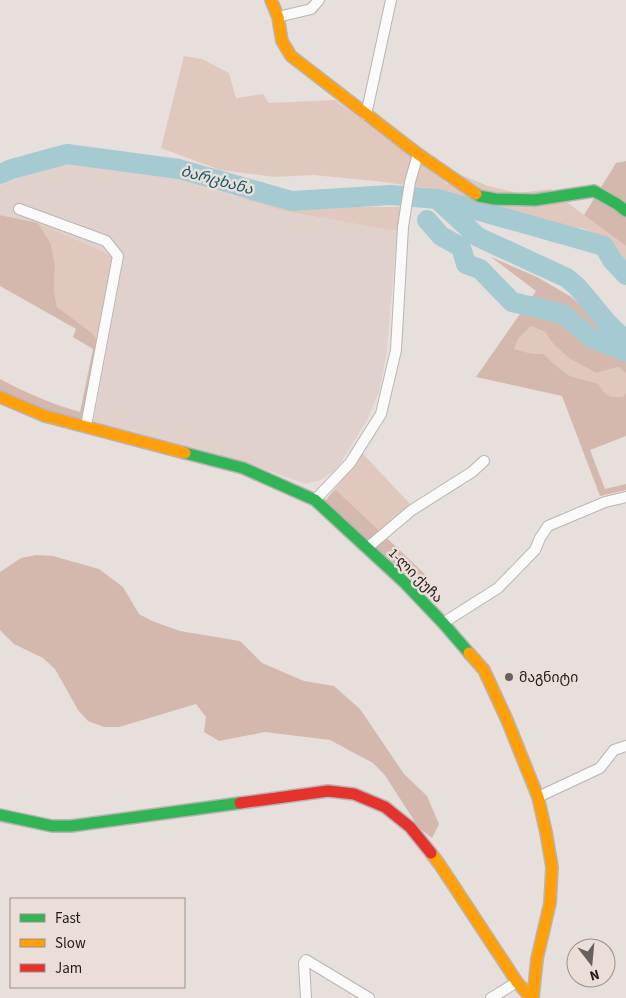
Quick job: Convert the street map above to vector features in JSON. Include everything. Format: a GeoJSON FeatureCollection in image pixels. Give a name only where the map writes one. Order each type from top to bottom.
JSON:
{"type":"FeatureCollection","features":[{"type":"Feature","properties":{"kind":"street"},"geometry":{"type":"LineString","coordinates":[[271,0],[278,16],[282,41],[291,56],[418,154],[479,196],[496,199],[535,200],[594,191],[626,211]]}},
{"type":"Feature","properties":{"kind":"street"},"geometry":{"type":"LineString","coordinates":[[278,16],[311,9],[319,0]]}},
{"type":"Feature","properties":{"kind":"street"},"geometry":{"type":"LineString","coordinates":[[366,115],[391,0]]}},
{"type":"Feature","properties":{"kind":"street"},"geometry":{"type":"LineString","coordinates":[[314,500],[350,463],[381,414],[396,350],[405,214],[410,182],[418,154]]}},
{"type":"Feature","properties":{"kind":"street"},"geometry":{"type":"LineString","coordinates":[[19,209],[106,241],[118,256],[86,426]]}},
{"type":"Feature","properties":{"kind":"street","name":"1-ლი ქუჩა"},"geometry":{"type":"LineString","coordinates":[[0,397],[45,416],[243,468],[314,500],[404,582],[443,623],[484,670],[507,720],[538,797],[552,867],[550,903],[537,959],[532,998]]}},
{"type":"Feature","properties":{"kind":"street"},"geometry":{"type":"LineString","coordinates":[[367,548],[412,510],[472,472],[484,461]]}},
{"type":"Feature","properties":{"kind":"street"},"geometry":{"type":"LineString","coordinates":[[443,623],[498,588],[536,550],[540,538],[548,526],[605,502],[626,497]]}},
{"type":"Feature","properties":{"kind":"street"},"geometry":{"type":"LineString","coordinates":[[538,797],[600,768],[614,750],[626,746]]}},
{"type":"Feature","properties":{"kind":"street"},"geometry":{"type":"LineString","coordinates":[[0,815],[52,826],[71,826],[328,790],[354,794],[385,807],[410,827],[440,865],[518,982],[532,998]]}},
{"type":"Feature","properties":{"kind":"street"},"geometry":{"type":"LineString","coordinates":[[306,998],[304,963],[306,960],[369,998]]}},
{"type":"Feature","properties":{"kind":"street"},"geometry":{"type":"LineString","coordinates":[[491,998],[518,982]]}},
{"type":"Feature","properties":{"kind":"shaded area"},"geometry":{"type":"Polygon","coordinates":[[[184,56],[202,59],[229,73],[236,98],[263,94],[269,103],[335,100],[448,184],[459,174],[488,186],[519,193],[550,189],[626,246],[626,262],[605,238],[582,228],[548,226],[507,215],[466,197],[435,189],[313,175],[275,177],[220,170],[161,148],[184,56]]]}},
{"type":"Feature","properties":{"kind":"shaded area"},"geometry":{"type":"Polygon","coordinates":[[[626,161],[626,246],[584,215],[616,163],[626,161]]]}},
{"type":"Feature","properties":{"kind":"shaded area"},"geometry":{"type":"Polygon","coordinates":[[[66,162],[179,179],[283,211],[397,231],[387,351],[379,392],[367,420],[337,469],[321,480],[305,484],[253,465],[93,424],[123,261],[38,223],[0,215],[0,185],[66,162]]]}},
{"type":"Feature","properties":{"kind":"shaded area"},"geometry":{"type":"Polygon","coordinates":[[[234,196],[295,206],[400,207],[397,231],[283,211],[234,196]]]}},
{"type":"Feature","properties":{"kind":"shaded area"},"geometry":{"type":"Polygon","coordinates":[[[0,215],[38,223],[51,244],[55,266],[54,291],[57,307],[93,334],[98,342],[82,421],[47,411],[0,392],[0,379],[39,398],[80,412],[93,349],[73,337],[76,329],[0,286],[0,215]]]}},
{"type":"Feature","properties":{"kind":"shaded area"},"geometry":{"type":"Polygon","coordinates":[[[38,223],[113,256],[98,342],[57,307],[54,291],[55,266],[51,244],[38,223]]]}},
{"type":"Feature","properties":{"kind":"shaded area"},"geometry":{"type":"Polygon","coordinates":[[[491,257],[537,277],[570,296],[591,314],[613,340],[626,346],[626,373],[618,367],[596,373],[570,359],[554,345],[545,332],[531,326],[519,338],[514,349],[544,354],[570,376],[599,384],[608,396],[624,396],[626,392],[626,436],[590,450],[605,489],[626,484],[626,490],[600,496],[562,396],[476,377],[536,291],[491,257]]]}},
{"type":"Feature","properties":{"kind":"shaded area"},"geometry":{"type":"Polygon","coordinates":[[[531,326],[545,332],[554,345],[570,359],[596,373],[618,367],[626,373],[626,392],[624,396],[608,396],[599,384],[570,376],[544,354],[514,349],[519,338],[531,326]]]}},
{"type":"Feature","properties":{"kind":"shaded area"},"geometry":{"type":"Polygon","coordinates":[[[362,453],[413,507],[381,533],[335,489],[362,453]]]}},
{"type":"Feature","properties":{"kind":"shaded area"},"geometry":{"type":"Polygon","coordinates":[[[335,489],[429,578],[419,587],[325,501],[335,489]]]}},
{"type":"Feature","properties":{"kind":"shaded area"},"geometry":{"type":"Polygon","coordinates":[[[36,555],[53,556],[99,569],[123,587],[139,614],[152,621],[180,631],[240,641],[262,663],[304,681],[334,686],[360,709],[404,774],[427,796],[439,824],[432,838],[419,828],[384,774],[373,763],[330,740],[265,732],[219,741],[204,732],[206,717],[196,704],[119,727],[104,727],[88,721],[78,710],[55,669],[43,658],[14,644],[0,630],[0,572],[21,558],[36,555]]]}},
{"type":"Feature","properties":{"kind":"waterway","name":"ბარცხანა"},"geometry":{"type":"LineString","coordinates":[[0,174],[67,154],[179,169],[292,201],[391,195],[437,199],[604,246],[612,260],[626,275]]}},
{"type":"Feature","properties":{"kind":"waterway","name":"ბარცხანა"},"geometry":{"type":"LineString","coordinates":[[440,202],[478,237],[567,278],[612,328],[626,339]]}},
{"type":"Feature","properties":{"kind":"waterway","name":"ბარცხანა"},"geometry":{"type":"LineString","coordinates":[[427,220],[441,236],[461,247],[466,264],[480,269],[512,302],[563,314],[590,337],[626,352]]}},
{"type":"Feature","properties":{"kind":"traffic: fast"},"geometry":{"type":"LineString","coordinates":[[476,194],[495,199],[535,200],[594,191],[626,211]]}},
{"type":"Feature","properties":{"kind":"traffic: fast"},"geometry":{"type":"LineString","coordinates":[[185,453],[243,468],[315,500],[404,582],[469,653]]}},
{"type":"Feature","properties":{"kind":"traffic: fast"},"geometry":{"type":"LineString","coordinates":[[0,815],[52,826],[71,826],[240,803]]}},
{"type":"Feature","properties":{"kind":"traffic: slow"},"geometry":{"type":"LineString","coordinates":[[271,0],[278,17],[282,41],[291,56],[418,154],[476,194]]}},
{"type":"Feature","properties":{"kind":"traffic: slow"},"geometry":{"type":"LineString","coordinates":[[0,397],[45,416],[185,453]]}},
{"type":"Feature","properties":{"kind":"traffic: slow"},"geometry":{"type":"LineString","coordinates":[[469,653],[484,670],[507,720],[538,797],[546,832],[552,867],[550,903],[537,959],[533,998]]}},
{"type":"Feature","properties":{"kind":"traffic: slow"},"geometry":{"type":"LineString","coordinates":[[431,853],[517,982],[531,998]]}},
{"type":"Feature","properties":{"kind":"traffic: jam"},"geometry":{"type":"LineString","coordinates":[[240,803],[328,791],[354,794],[385,807],[410,827],[431,853]]}},
{"type":"Feature","properties":{"kind":"place","name":"მაგნიტი"},"geometry":{"type":"Point","coordinates":[509,677]}}]}
